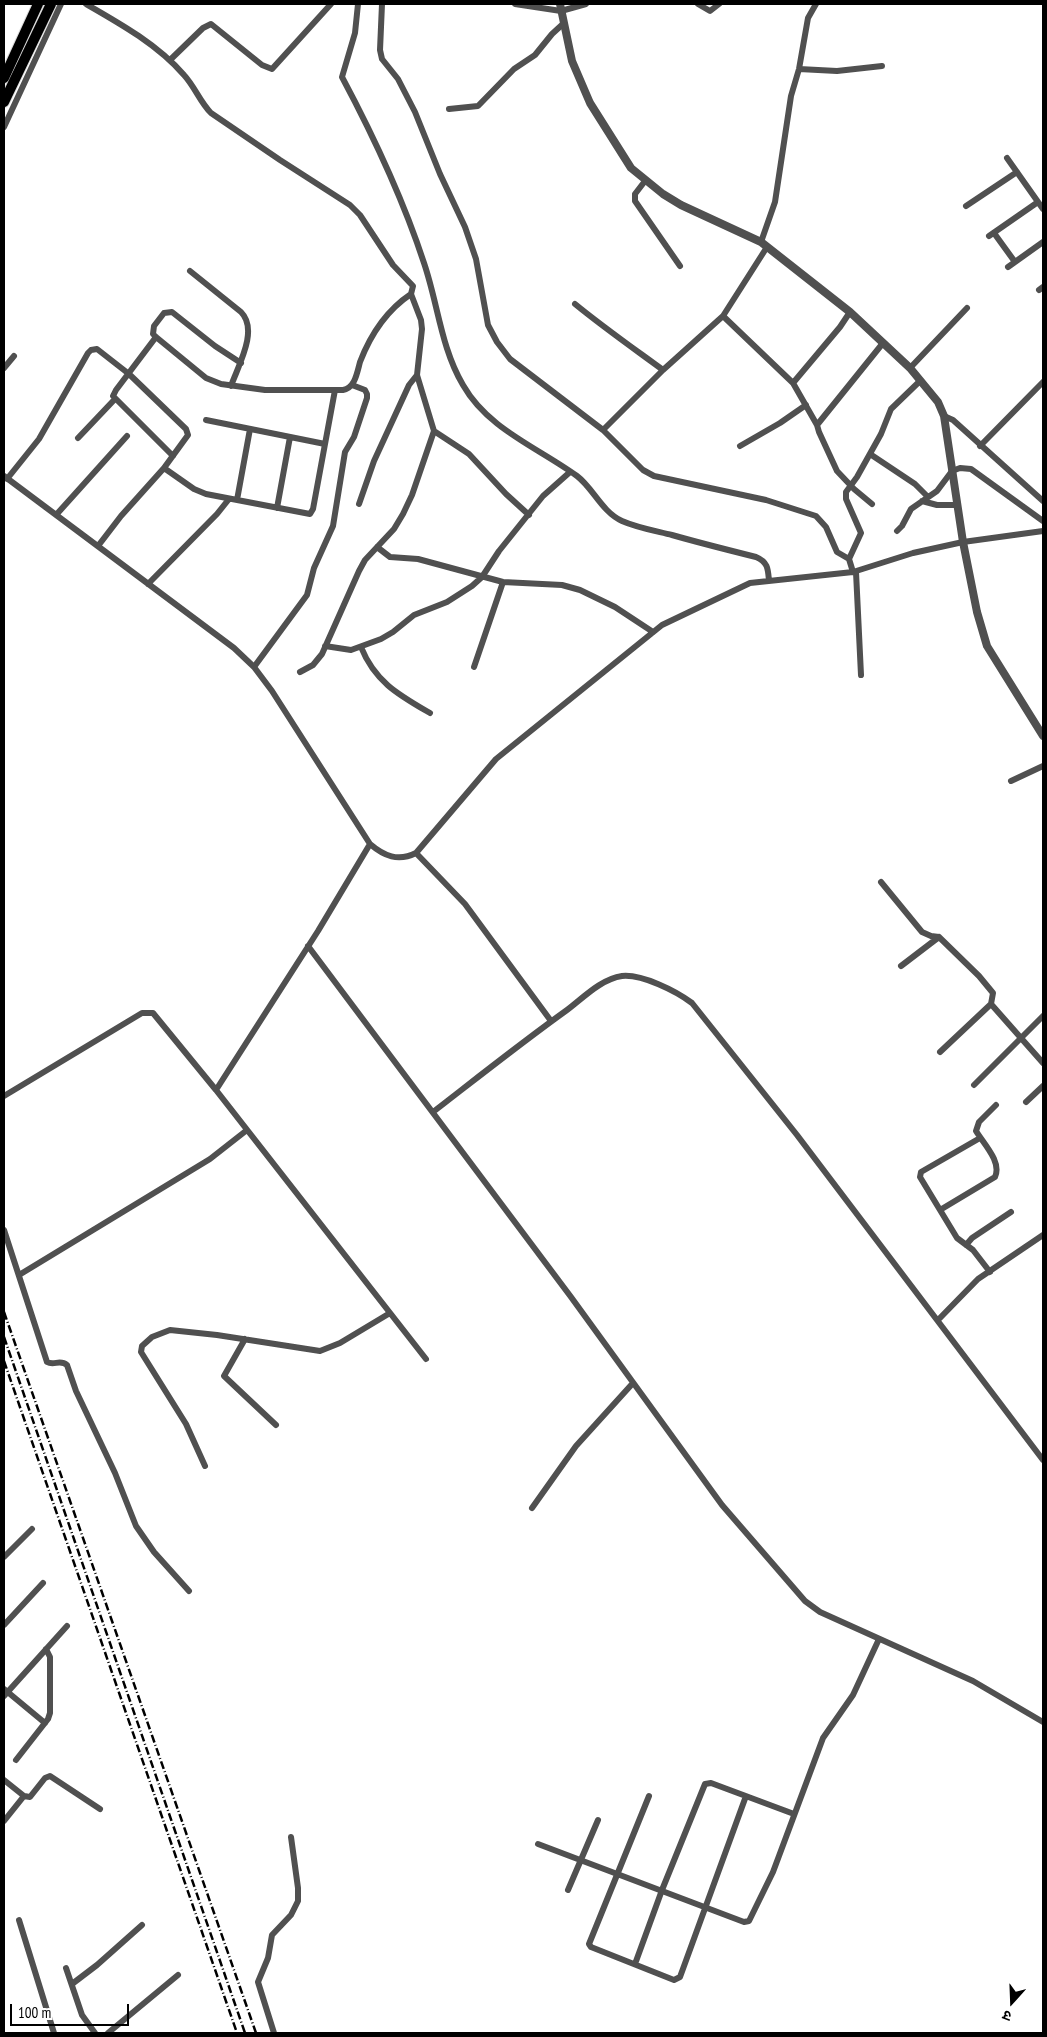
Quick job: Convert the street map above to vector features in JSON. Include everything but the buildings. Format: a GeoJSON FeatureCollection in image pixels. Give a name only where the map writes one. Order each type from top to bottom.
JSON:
{"type":"FeatureCollection","features":[{"type":"Feature","properties":{"kind":"main road"},"geometry":{"type":"LineString","coordinates":[[4,78],[38,4]]}},
{"type":"Feature","properties":{"kind":"main road"},"geometry":{"type":"LineString","coordinates":[[4,102],[51,4]]}},
{"type":"Feature","properties":{"kind":"street"},"geometry":{"type":"LineString","coordinates":[[4,127],[61,4]]}},
{"type":"Feature","properties":{"kind":"street"},"geometry":{"type":"LineString","coordinates":[[86,4],[146,42],[170,60],[185,76],[204,106],[211,113],[350,205],[360,216],[393,265],[411,282],[413,290],[411,294],[422,329],[417,375],[434,431],[412,495],[403,514],[394,529],[365,560],[318,660],[300,672]]}},
{"type":"Feature","properties":{"kind":"street"},"geometry":{"type":"LineString","coordinates":[[170,60],[203,28],[211,24],[262,65],[272,69],[331,4]]}},
{"type":"Feature","properties":{"kind":"street"},"geometry":{"type":"LineString","coordinates":[[358,4],[355,33],[342,77],[376,142],[424,262],[438,320],[454,368],[463,386],[475,403],[496,424],[578,476],[618,519],[640,527],[756,557],[766,563],[771,580]]}},
{"type":"Feature","properties":{"kind":"street"},"geometry":{"type":"LineString","coordinates":[[382,4],[380,50],[382,59],[398,79],[415,112],[440,174],[465,227],[476,259],[488,325],[497,342],[510,359],[603,430],[643,470],[654,476],[766,500],[816,516],[826,526],[837,552],[849,559]]}},
{"type":"Feature","properties":{"kind":"street"},"geometry":{"type":"LineString","coordinates":[[515,4],[560,7],[586,4]]}},
{"type":"Feature","properties":{"kind":"street"},"geometry":{"type":"LineString","coordinates":[[698,4],[710,10],[719,4]]}},
{"type":"Feature","properties":{"kind":"street"},"geometry":{"type":"LineString","coordinates":[[603,430],[663,370],[723,316],[764,244],[774,202],[791,96],[799,69],[808,18],[816,4]]}},
{"type":"Feature","properties":{"kind":"street"},"geometry":{"type":"LineString","coordinates":[[560,7],[572,60],[590,103],[630,168],[645,181],[682,205],[764,244],[850,312],[910,368],[938,402],[944,416],[957,506],[976,612],[987,646],[1043,736]]}},
{"type":"Feature","properties":{"kind":"street"},"geometry":{"type":"LineString","coordinates":[[449,109],[478,106],[514,70],[535,55],[552,34],[564,23]]}},
{"type":"Feature","properties":{"kind":"street"},"geometry":{"type":"LineString","coordinates":[[799,69],[837,71],[882,66]]}},
{"type":"Feature","properties":{"kind":"street"},"geometry":{"type":"LineString","coordinates":[[1007,158],[1043,209]]}},
{"type":"Feature","properties":{"kind":"street"},"geometry":{"type":"LineString","coordinates":[[966,206],[1017,172]]}},
{"type":"Feature","properties":{"kind":"street"},"geometry":{"type":"LineString","coordinates":[[645,181],[635,194],[635,201],[680,266]]}},
{"type":"Feature","properties":{"kind":"street"},"geometry":{"type":"LineString","coordinates":[[1015,262],[991,235],[1038,202]]}},
{"type":"Feature","properties":{"kind":"street"},"geometry":{"type":"LineString","coordinates":[[1008,267],[1043,242]]}},
{"type":"Feature","properties":{"kind":"street"},"geometry":{"type":"LineString","coordinates":[[190,271],[241,312],[247,320],[246,346],[232,386]]}},
{"type":"Feature","properties":{"kind":"street"},"geometry":{"type":"LineString","coordinates":[[241,363],[215,346],[172,312],[164,314],[152,330],[156,337],[206,378],[221,384],[265,390],[348,389],[352,385],[362,359],[381,324],[398,303],[411,294]]}},
{"type":"Feature","properties":{"kind":"street"},"geometry":{"type":"LineString","coordinates":[[575,304],[605,329],[626,342],[663,370]]}},
{"type":"Feature","properties":{"kind":"street"},"geometry":{"type":"LineString","coordinates":[[910,368],[967,308]]}},
{"type":"Feature","properties":{"kind":"street"},"geometry":{"type":"LineString","coordinates":[[793,383],[840,327],[850,312]]}},
{"type":"Feature","properties":{"kind":"street"},"geometry":{"type":"LineString","coordinates":[[723,316],[793,383],[818,425],[818,432],[837,470],[851,486],[872,504]]}},
{"type":"Feature","properties":{"kind":"street"},"geometry":{"type":"LineString","coordinates":[[156,337],[114,393],[115,399],[173,456]]}},
{"type":"Feature","properties":{"kind":"street"},"geometry":{"type":"LineString","coordinates":[[818,425],[883,343]]}},
{"type":"Feature","properties":{"kind":"street"},"geometry":{"type":"LineString","coordinates":[[98,546],[120,516],[164,468],[187,438],[188,432],[128,374],[96,349],[91,350],[36,444],[6,477],[56,515],[234,648],[254,667],[277,699],[370,844],[387,856],[400,858],[416,853],[496,759],[662,625],[744,584],[852,572],[963,542],[1043,531]]}},
{"type":"Feature","properties":{"kind":"street"},"geometry":{"type":"LineString","coordinates":[[4,368],[14,356]]}},
{"type":"Feature","properties":{"kind":"street"},"geometry":{"type":"LineString","coordinates":[[359,504],[374,460],[406,391],[417,375]]}},
{"type":"Feature","properties":{"kind":"street"},"geometry":{"type":"LineString","coordinates":[[860,675],[852,572],[849,559],[861,533],[846,498],[846,492],[881,434],[891,410],[920,381]]}},
{"type":"Feature","properties":{"kind":"street"},"geometry":{"type":"LineString","coordinates":[[980,446],[1043,382]]}},
{"type":"Feature","properties":{"kind":"street"},"geometry":{"type":"LineString","coordinates":[[254,667],[307,595],[314,568],[333,526],[345,452],[354,437],[367,398],[365,390],[352,385]]}},
{"type":"Feature","properties":{"kind":"street"},"geometry":{"type":"LineString","coordinates":[[164,468],[201,492],[308,514],[312,512],[334,390]]}},
{"type":"Feature","properties":{"kind":"street"},"geometry":{"type":"LineString","coordinates":[[78,438],[115,399]]}},
{"type":"Feature","properties":{"kind":"street"},"geometry":{"type":"LineString","coordinates":[[740,446],[780,423],[806,405]]}},
{"type":"Feature","properties":{"kind":"street"},"geometry":{"type":"LineString","coordinates":[[944,416],[952,420],[980,446],[1042,497]]}},
{"type":"Feature","properties":{"kind":"street"},"geometry":{"type":"LineString","coordinates":[[206,420],[325,444]]}},
{"type":"Feature","properties":{"kind":"street"},"geometry":{"type":"LineString","coordinates":[[237,500],[250,429]]}},
{"type":"Feature","properties":{"kind":"street"},"geometry":{"type":"LineString","coordinates":[[434,431],[469,454],[506,494],[529,515]]}},
{"type":"Feature","properties":{"kind":"street"},"geometry":{"type":"LineString","coordinates":[[56,515],[127,436]]}},
{"type":"Feature","properties":{"kind":"street"},"geometry":{"type":"LineString","coordinates":[[277,508],[290,437]]}},
{"type":"Feature","properties":{"kind":"street"},"geometry":{"type":"LineString","coordinates":[[870,454],[915,484],[925,499],[937,505],[957,506]]}},
{"type":"Feature","properties":{"kind":"street"},"geometry":{"type":"LineString","coordinates":[[897,531],[902,526],[911,509],[937,491],[952,471],[960,468],[971,469],[1043,521]]}},
{"type":"Feature","properties":{"kind":"street"},"geometry":{"type":"LineString","coordinates":[[325,646],[342,650],[360,647],[393,632],[414,615],[447,602],[467,590],[482,577],[499,551],[543,496],[570,472]]}},
{"type":"Feature","properties":{"kind":"street"},"geometry":{"type":"LineString","coordinates":[[148,584],[217,514],[229,499]]}},
{"type":"Feature","properties":{"kind":"street"},"geometry":{"type":"LineString","coordinates":[[377,547],[390,557],[418,559],[503,582],[562,585],[580,590],[615,607],[653,632]]}},
{"type":"Feature","properties":{"kind":"street"},"geometry":{"type":"LineString","coordinates":[[474,667],[503,582]]}},
{"type":"Feature","properties":{"kind":"street"},"geometry":{"type":"LineString","coordinates":[[360,647],[372,670],[387,685],[430,713]]}},
{"type":"Feature","properties":{"kind":"street"},"geometry":{"type":"LineString","coordinates":[[1011,781],[1043,766]]}},
{"type":"Feature","properties":{"kind":"street"},"geometry":{"type":"LineString","coordinates":[[216,1090],[308,946],[370,844]]}},
{"type":"Feature","properties":{"kind":"street"},"geometry":{"type":"LineString","coordinates":[[416,853],[465,904],[551,1021]]}},
{"type":"Feature","properties":{"kind":"street"},"geometry":{"type":"LineString","coordinates":[[881,882],[922,932],[939,937],[979,976],[993,993],[992,1004],[940,1052]]}},
{"type":"Feature","properties":{"kind":"street"},"geometry":{"type":"LineString","coordinates":[[901,966],[939,937]]}},
{"type":"Feature","properties":{"kind":"street"},"geometry":{"type":"LineString","coordinates":[[308,946],[633,1382],[722,1505],[805,1601],[820,1612],[973,1681],[1043,1722]]}},
{"type":"Feature","properties":{"kind":"street"},"geometry":{"type":"LineString","coordinates":[[433,1112],[602,984],[614,978],[625,976],[640,978],[667,988],[692,1003],[797,1134],[1043,1460]]}},
{"type":"Feature","properties":{"kind":"street"},"geometry":{"type":"LineString","coordinates":[[992,1004],[1043,1063]]}},
{"type":"Feature","properties":{"kind":"street"},"geometry":{"type":"LineString","coordinates":[[4,1096],[142,1013],[147,1012],[157,1016],[426,1359]]}},
{"type":"Feature","properties":{"kind":"street"},"geometry":{"type":"LineString","coordinates":[[974,1085],[1043,1016]]}},
{"type":"Feature","properties":{"kind":"street"},"geometry":{"type":"LineString","coordinates":[[1026,1102],[1043,1086]]}},
{"type":"Feature","properties":{"kind":"street"},"geometry":{"type":"LineString","coordinates":[[940,1210],[995,1177],[998,1172],[997,1164],[976,1131],[979,1122],[996,1106]]}},
{"type":"Feature","properties":{"kind":"street"},"geometry":{"type":"LineString","coordinates":[[19,1275],[210,1159],[247,1130]]}},
{"type":"Feature","properties":{"kind":"street"},"geometry":{"type":"LineString","coordinates":[[980,1138],[920,1174],[921,1179],[957,1238],[973,1250],[990,1272]]}},
{"type":"Feature","properties":{"kind":"street"},"geometry":{"type":"LineString","coordinates":[[966,1245],[972,1238],[1011,1212]]}},
{"type":"Feature","properties":{"kind":"street"},"geometry":{"type":"LineString","coordinates":[[4,1230],[47,1362],[60,1362],[67,1365],[76,1391],[117,1479],[136,1526],[154,1552],[189,1591]]}},
{"type":"Feature","properties":{"kind":"street"},"geometry":{"type":"LineString","coordinates":[[938,1320],[978,1280],[1043,1235]]}},
{"type":"Feature","properties":{"kind":"street"},"geometry":{"type":"LineString","coordinates":[[205,1466],[186,1424],[140,1349],[152,1337],[170,1330],[320,1351],[340,1343],[390,1313]]}},
{"type":"Feature","properties":{"kind":"street"},"geometry":{"type":"LineString","coordinates":[[245,1339],[224,1376],[276,1425]]}},
{"type":"Feature","properties":{"kind":"street"},"geometry":{"type":"LineString","coordinates":[[532,1508],[576,1446],[633,1382]]}},
{"type":"Feature","properties":{"kind":"street"},"geometry":{"type":"LineString","coordinates":[[4,1557],[32,1528]]}},
{"type":"Feature","properties":{"kind":"street"},"geometry":{"type":"LineString","coordinates":[[4,1625],[42,1584]]}},
{"type":"Feature","properties":{"kind":"street"},"geometry":{"type":"LineString","coordinates":[[45,1723],[5,1692],[67,1626]]}},
{"type":"Feature","properties":{"kind":"street"},"geometry":{"type":"LineString","coordinates":[[538,1844],[744,1922],[750,1920],[773,1872],[823,1738],[852,1695],[879,1639]]}},
{"type":"Feature","properties":{"kind":"street"},"geometry":{"type":"LineString","coordinates":[[16,1760],[50,1714],[50,1657],[46,1649]]}},
{"type":"Feature","properties":{"kind":"street"},"geometry":{"type":"LineString","coordinates":[[4,1780],[24,1796],[30,1797],[45,1778],[50,1776],[100,1809]]}},
{"type":"Feature","properties":{"kind":"street"},"geometry":{"type":"LineString","coordinates":[[634,1964],[705,1784],[711,1783],[794,1814]]}},
{"type":"Feature","properties":{"kind":"street"},"geometry":{"type":"LineString","coordinates":[[4,1820],[24,1796]]}},
{"type":"Feature","properties":{"kind":"street"},"geometry":{"type":"LineString","coordinates":[[649,1796],[589,1944],[591,1947],[674,1980],[680,1977],[746,1796]]}},
{"type":"Feature","properties":{"kind":"street"},"geometry":{"type":"LineString","coordinates":[[568,1890],[598,1820]]}},
{"type":"Feature","properties":{"kind":"street"},"geometry":{"type":"LineString","coordinates":[[274,2033],[258,1982],[268,1958],[272,1935],[291,1915],[298,1901],[291,1837]]}},
{"type":"Feature","properties":{"kind":"street"},"geometry":{"type":"LineString","coordinates":[[19,1920],[54,2033]]}},
{"type":"Feature","properties":{"kind":"street"},"geometry":{"type":"LineString","coordinates":[[72,1984],[97,1965],[142,1925]]}},
{"type":"Feature","properties":{"kind":"street"},"geometry":{"type":"LineString","coordinates":[[66,1968],[82,2015],[95,2033]]}},
{"type":"Feature","properties":{"kind":"street"},"geometry":{"type":"LineString","coordinates":[[108,2033],[178,1975]]}},
{"type":"Feature","properties":{"kind":"railway"},"geometry":{"type":"LineString","coordinates":[[4,1312],[256,2033]]}},
{"type":"Feature","properties":{"kind":"railway"},"geometry":{"type":"LineString","coordinates":[[4,1337],[245,2033]]}},
{"type":"Feature","properties":{"kind":"railway"},"geometry":{"type":"LineString","coordinates":[[4,1361],[237,2033]]}}]}
